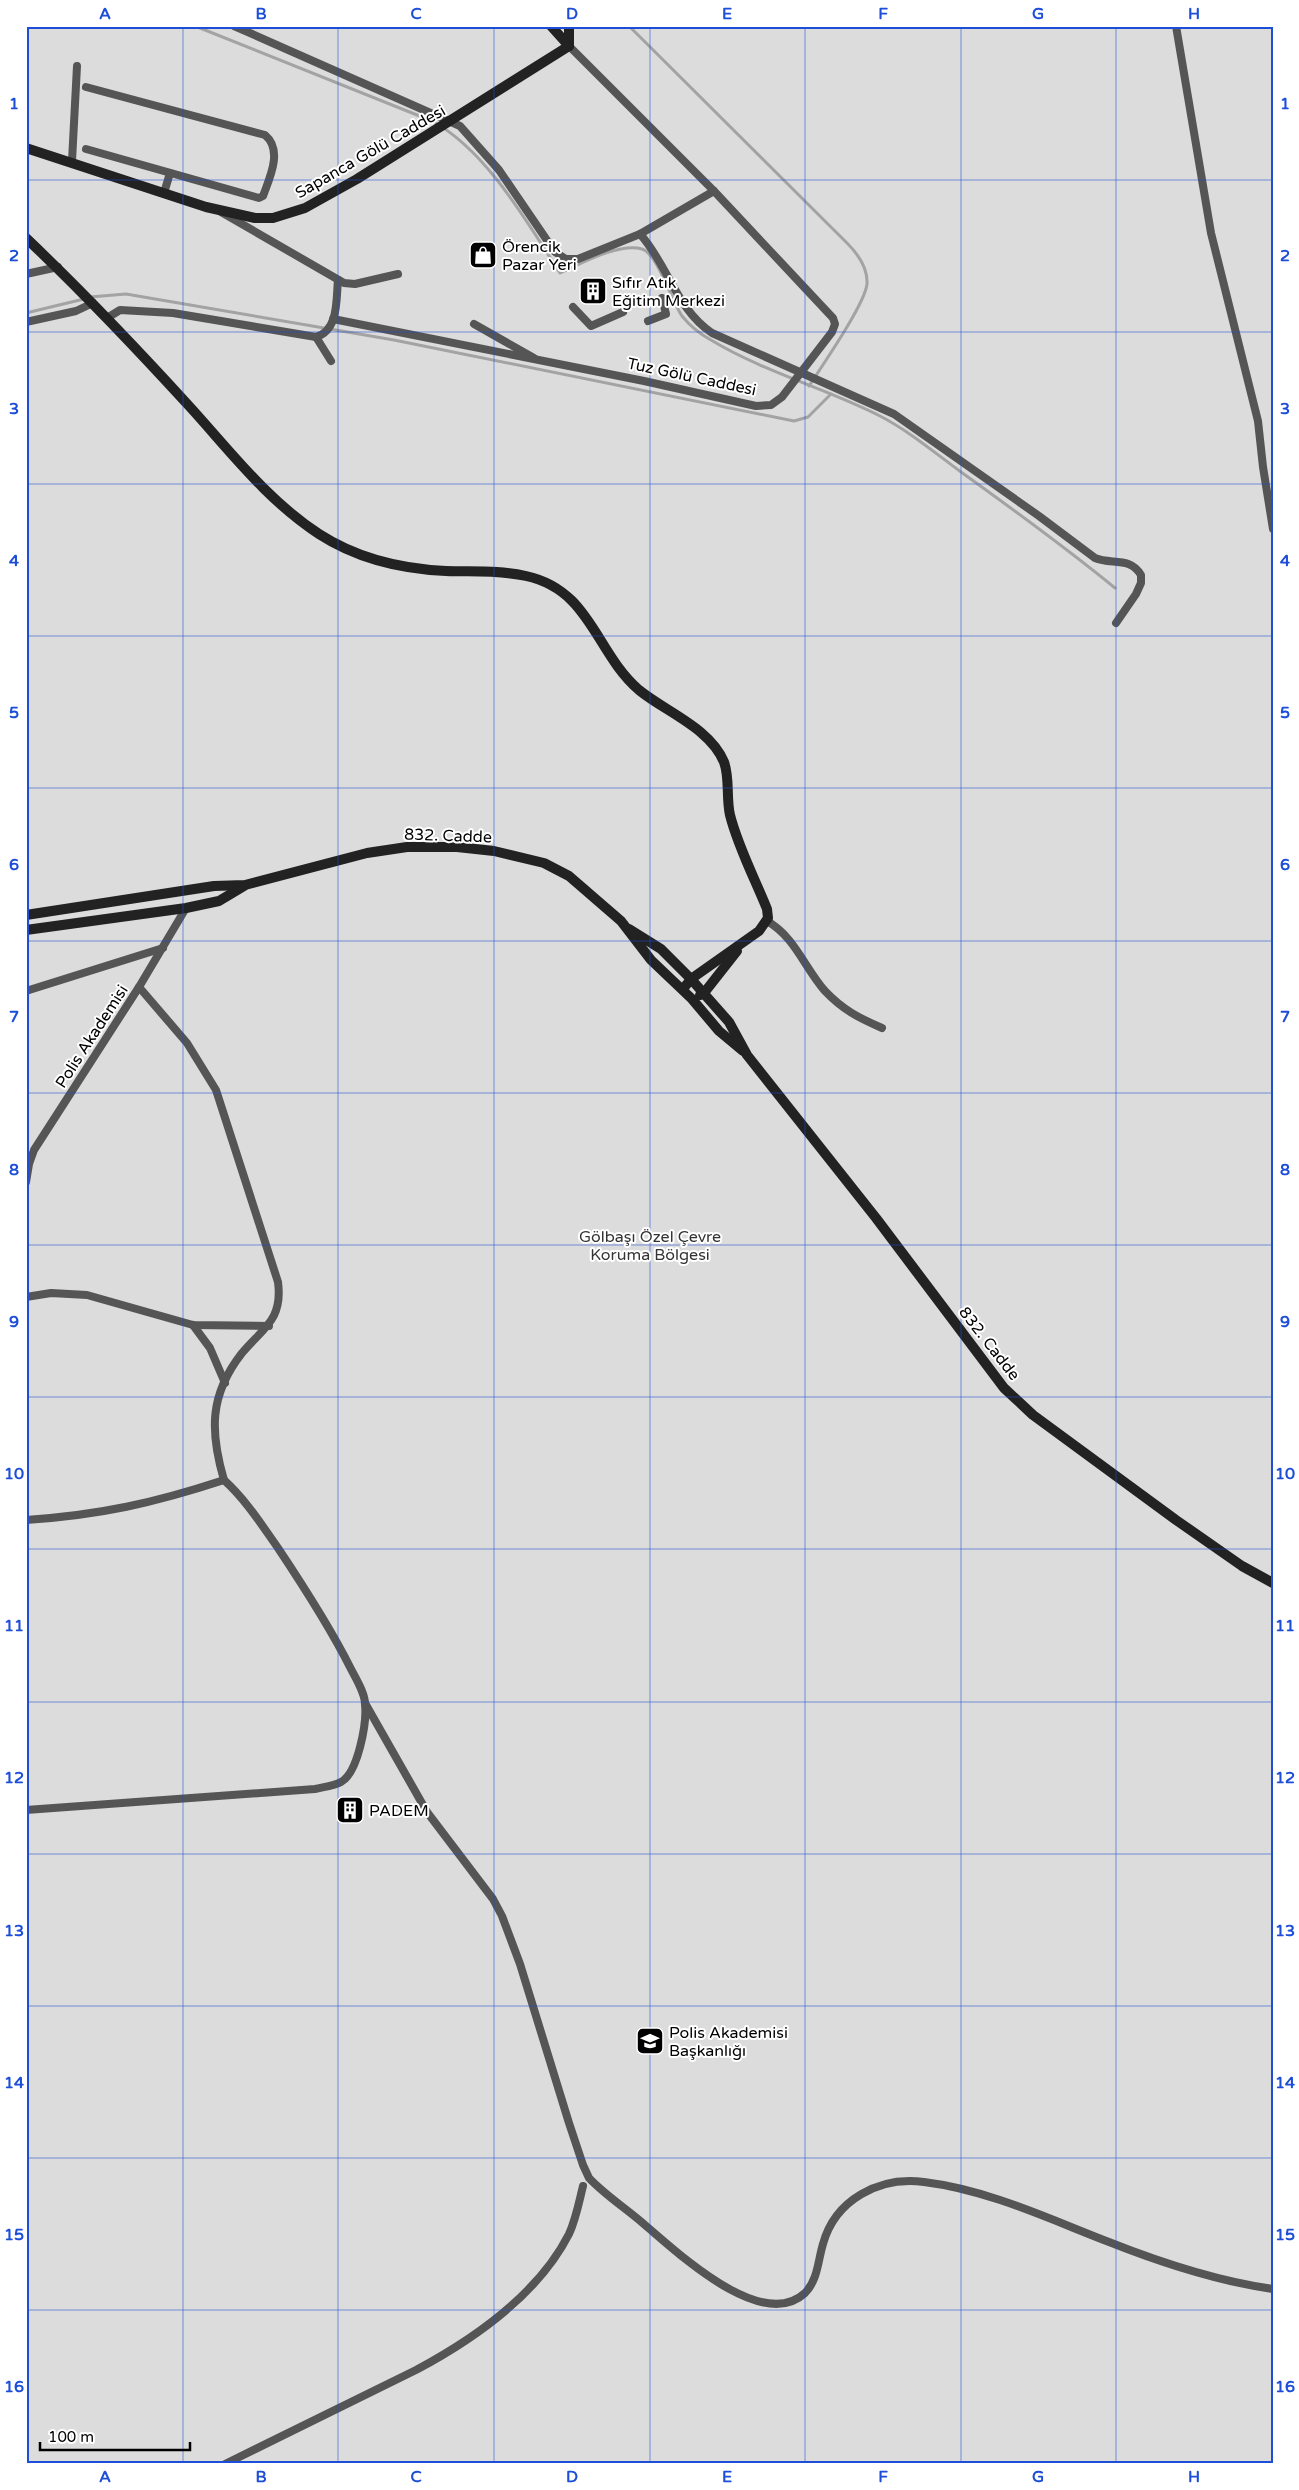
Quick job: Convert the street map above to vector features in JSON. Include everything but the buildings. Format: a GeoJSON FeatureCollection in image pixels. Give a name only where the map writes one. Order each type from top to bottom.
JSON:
{"type":"FeatureCollection","features":[{"type":"Feature","properties":{"kind":"street"},"geometry":{"type":"LineString","coordinates":[[234,26],[468,134],[499,170],[555,252],[566,259],[578,259],[640,234],[714,191]]}},
{"type":"Feature","properties":{"kind":"street","name":"Tuz Gölü Caddesi"},"geometry":{"type":"LineString","coordinates":[[332,323],[644,381],[756,406],[771,405],[776,402],[832,332],[835,324],[834,318],[714,191],[551,26]]}},
{"type":"Feature","properties":{"kind":"street"},"geometry":{"type":"LineString","coordinates":[[569,26],[569,46]]}},
{"type":"Feature","properties":{"kind":"street"},"geometry":{"type":"LineString","coordinates":[[1176,26],[1211,233],[1258,421],[1262,466],[1273,529]]}},
{"type":"Feature","properties":{"kind":"street","name":"Sapanca Gölü Caddesi"},"geometry":{"type":"LineString","coordinates":[[26,148],[216,210],[255,218],[273,218],[296,211],[357,179],[569,46]]}},
{"type":"Feature","properties":{"kind":"street"},"geometry":{"type":"LineString","coordinates":[[72,162],[77,66]]}},
{"type":"Feature","properties":{"kind":"street"},"geometry":{"type":"LineString","coordinates":[[86,87],[265,135],[275,150],[275,155],[261,198],[86,149]]}},
{"type":"Feature","properties":{"kind":"street"},"geometry":{"type":"LineString","coordinates":[[164,193],[170,173]]}},
{"type":"Feature","properties":{"kind":"street"},"geometry":{"type":"LineString","coordinates":[[216,210],[344,283],[355,284],[398,274]]}},
{"type":"Feature","properties":{"kind":"street"},"geometry":{"type":"LineString","coordinates":[[640,234],[655,251],[686,309],[695,320],[724,339],[797,378],[810,378],[879,406],[908,423],[1095,558],[1101,561],[1122,561],[1133,566],[1141,575],[1140,587],[1116,623]]}},
{"type":"Feature","properties":{"kind":"street"},"geometry":{"type":"LineString","coordinates":[[26,238],[108,318],[218,437],[257,484],[287,511],[320,535],[357,554],[381,561],[421,569],[525,575],[548,583],[569,596],[589,620],[627,678],[653,700],[697,731],[718,752],[727,774],[730,813],[768,910],[767,921],[759,931],[742,945],[691,978],[683,989]]}},
{"type":"Feature","properties":{"kind":"street"},"geometry":{"type":"LineString","coordinates":[[26,274],[58,268]]}},
{"type":"Feature","properties":{"kind":"street"},"geometry":{"type":"LineString","coordinates":[[108,318],[120,310],[173,313],[316,337],[325,333],[332,323],[338,280]]}},
{"type":"Feature","properties":{"kind":"street"},"geometry":{"type":"LineString","coordinates":[[648,321],[666,314],[662,298]]}},
{"type":"Feature","properties":{"kind":"street"},"geometry":{"type":"LineString","coordinates":[[26,322],[76,311],[93,303]]}},
{"type":"Feature","properties":{"kind":"street"},"geometry":{"type":"LineString","coordinates":[[573,307],[591,326],[623,312]]}},
{"type":"Feature","properties":{"kind":"street"},"geometry":{"type":"LineString","coordinates":[[474,324],[540,361]]}},
{"type":"Feature","properties":{"kind":"street"},"geometry":{"type":"LineString","coordinates":[[316,337],[332,360]]}},
{"type":"Feature","properties":{"kind":"street","name":"832. Cadde"},"geometry":{"type":"LineString","coordinates":[[26,915],[214,886],[245,885],[386,849],[425,846],[466,848],[528,858],[556,868],[583,887],[629,929],[660,949],[704,993],[729,1022],[747,1055],[876,1218],[975,1352],[1018,1402],[1199,1536],[1242,1566],[1273,1582]]}},
{"type":"Feature","properties":{"kind":"street","name":"832. Cadde"},"geometry":{"type":"LineString","coordinates":[[26,930],[186,908],[219,900],[245,885]]}},
{"type":"Feature","properties":{"kind":"street","name":"Polis Akademisi"},"geometry":{"type":"LineString","coordinates":[[26,1182],[34,1150],[139,987],[186,908]]}},
{"type":"Feature","properties":{"kind":"street"},"geometry":{"type":"LineString","coordinates":[[767,921],[781,929],[824,990],[849,1014],[882,1028]]}},
{"type":"Feature","properties":{"kind":"street","name":"832. Cadde"},"geometry":{"type":"LineString","coordinates":[[629,929],[651,960],[683,989],[719,1031],[747,1055]]}},
{"type":"Feature","properties":{"kind":"street"},"geometry":{"type":"LineString","coordinates":[[692,999],[704,993],[742,945]]}},
{"type":"Feature","properties":{"kind":"street"},"geometry":{"type":"LineString","coordinates":[[26,991],[163,948]]}},
{"type":"Feature","properties":{"kind":"street"},"geometry":{"type":"LineString","coordinates":[[139,987],[193,1051],[219,1097],[276,1273],[280,1294],[279,1304],[269,1326],[241,1355],[226,1383],[214,1421],[216,1451],[224,1480],[250,1507],[297,1577],[336,1640],[366,1704],[427,1812],[493,1900],[502,1916],[523,1972],[569,2124],[583,2165],[590,2178],[682,2257],[714,2279],[752,2299],[784,2304],[797,2299],[814,2281],[823,2242],[839,2211],[867,2189],[905,2182],[923,2181],[956,2188],[1033,2211],[1108,2242],[1200,2275],[1273,2289]]}},
{"type":"Feature","properties":{"kind":"street"},"geometry":{"type":"LineString","coordinates":[[26,1297],[51,1293],[87,1295],[193,1325],[269,1326]]}},
{"type":"Feature","properties":{"kind":"street"},"geometry":{"type":"LineString","coordinates":[[193,1325],[210,1348],[226,1383]]}},
{"type":"Feature","properties":{"kind":"street"},"geometry":{"type":"LineString","coordinates":[[26,1520],[122,1509],[171,1497],[224,1480]]}},
{"type":"Feature","properties":{"kind":"street"},"geometry":{"type":"LineString","coordinates":[[26,1810],[315,1789],[340,1783],[348,1776],[354,1765],[363,1728],[366,1704]]}},
{"type":"Feature","properties":{"kind":"street"},"geometry":{"type":"LineString","coordinates":[[225,2464],[430,2363],[478,2332],[526,2290],[552,2260],[569,2234],[583,2186]]}},
{"type":"Feature","properties":{"kind":"green space","name":"Gölbaşı Özel Çevre Koruma Bölgesi"},"geometry":{"type":"Polygon","coordinates":[[[26,26],[1273,26],[1273,2464],[26,2464],[26,26]]]}},
{"type":"Feature","properties":{"kind":"waterway"},"geometry":{"type":"LineString","coordinates":[[195,26],[432,121],[452,134],[488,168],[519,210],[560,273],[612,251],[633,248],[648,252],[659,268],[682,316],[707,338],[773,371],[859,406],[901,428],[1039,529],[1115,588]]}},
{"type":"Feature","properties":{"kind":"waterway"},"geometry":{"type":"LineString","coordinates":[[629,26],[847,243],[862,262],[866,272],[867,284],[859,306],[809,386]]}},
{"type":"Feature","properties":{"kind":"waterway"},"geometry":{"type":"LineString","coordinates":[[90,297],[126,294],[394,340],[794,421],[808,417],[831,394]]}},
{"type":"Feature","properties":{"kind":"waterway"},"geometry":{"type":"LineString","coordinates":[[26,313],[84,299]]}},
{"type":"Feature","properties":{"kind":"place","name":"Örencik Pazar Yeri"},"geometry":{"type":"Point","coordinates":[483,255]}},
{"type":"Feature","properties":{"kind":"place","name":"Sıfır Atık Eğitim Merkezi"},"geometry":{"type":"Point","coordinates":[593,291]}},
{"type":"Feature","properties":{"kind":"place","name":"PADEM"},"geometry":{"type":"Point","coordinates":[350,1810]}},
{"type":"Feature","properties":{"kind":"place","name":"Polis Akademisi Başkanlığı"},"geometry":{"type":"Point","coordinates":[650,2041]}}]}
